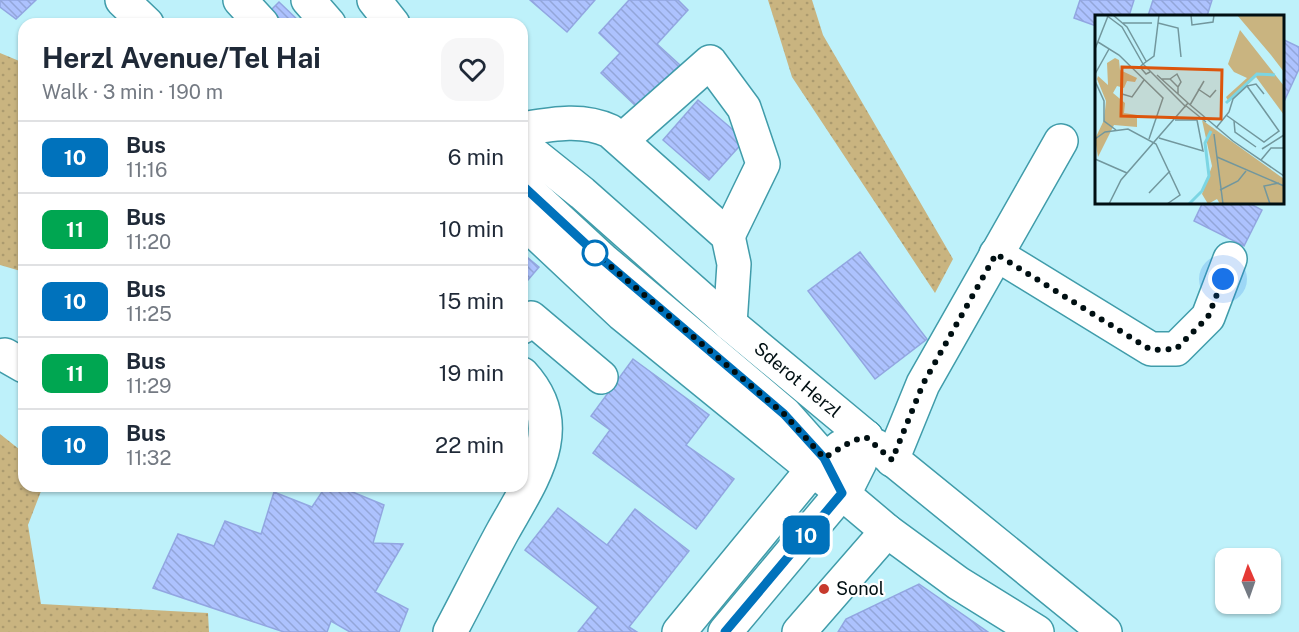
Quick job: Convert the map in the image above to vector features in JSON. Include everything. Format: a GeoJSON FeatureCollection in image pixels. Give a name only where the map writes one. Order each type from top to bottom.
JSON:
{"type":"FeatureCollection","features":[{"type":"Feature","properties":{"kind":"main road"},"geometry":{"type":"LineString","coordinates":[[122,0],[141,18]]}},
{"type":"Feature","properties":{"kind":"main road"},"geometry":{"type":"LineString","coordinates":[[240,0],[256,18]]}},
{"type":"Feature","properties":{"kind":"main road"},"geometry":{"type":"LineString","coordinates":[[309,0],[324,18]]}},
{"type":"Feature","properties":{"kind":"main road"},"geometry":{"type":"LineString","coordinates":[[374,0],[388,18]]}},
{"type":"Feature","properties":{"kind":"main road"},"geometry":{"type":"LineString","coordinates":[[405,0],[408,18]]}},
{"type":"Feature","properties":{"kind":"main road"},"geometry":{"type":"LineString","coordinates":[[623,140],[710,62],[744,108],[764,164],[728,236]]}},
{"type":"Feature","properties":{"kind":"main road"},"geometry":{"type":"LineString","coordinates":[[528,128],[579,123],[598,126],[623,140],[728,236],[734,264],[730,324]]}},
{"type":"Feature","properties":{"kind":"main road"},"geometry":{"type":"LineString","coordinates":[[892,460],[923,384],[1061,141]]}},
{"type":"Feature","properties":{"kind":"main road","name":"Sderot Herzl"},"geometry":{"type":"LineString","coordinates":[[528,150],[582,193],[730,324],[892,460],[1105,632]]}},
{"type":"Feature","properties":{"kind":"main road","name":"Sderot Herzl"},"geometry":{"type":"LineString","coordinates":[[528,191],[603,260],[784,414],[842,493],[887,531],[1019,628]]}},
{"type":"Feature","properties":{"kind":"main road","name":"Sderot Herzl"},"geometry":{"type":"LineString","coordinates":[[528,226],[622,314],[819,464]]}},
{"type":"Feature","properties":{"kind":"main road"},"geometry":{"type":"LineString","coordinates":[[996,254],[1151,350],[1176,349],[1208,317],[1230,260]]}},
{"type":"Feature","properties":{"kind":"main road"},"geometry":{"type":"LineString","coordinates":[[528,321],[531,318],[601,377]]}},
{"type":"Feature","properties":{"kind":"main road"},"geometry":{"type":"LineString","coordinates":[[528,380],[537,389],[543,408],[542,452],[533,481],[528,489]]}},
{"type":"Feature","properties":{"kind":"main road"},"geometry":{"type":"LineString","coordinates":[[679,632],[819,464],[846,444],[866,437]]}},
{"type":"Feature","properties":{"kind":"main road"},"geometry":{"type":"LineString","coordinates":[[725,632],[842,493],[855,475],[866,437]]}},
{"type":"Feature","properties":{"kind":"main road"},"geometry":{"type":"LineString","coordinates":[[450,632],[503,530],[526,492]]}},
{"type":"Feature","properties":{"kind":"main road"},"geometry":{"type":"LineString","coordinates":[[799,632],[887,531]]}},
{"type":"Feature","properties":{"kind":"main road"},"geometry":{"type":"LineString","coordinates":[[1019,628],[1046,584]]}},
{"type":"Feature","properties":{"kind":"shaded area"},"geometry":{"type":"Polygon","coordinates":[[[768,0],[812,0],[823,35],[953,259],[935,293],[792,77],[768,0]]]}},
{"type":"Feature","properties":{"kind":"shaded area"},"geometry":{"type":"Polygon","coordinates":[[[0,53],[18,60],[18,270],[0,265],[0,53]]]}},
{"type":"Feature","properties":{"kind":"shaded area"},"geometry":{"type":"Polygon","coordinates":[[[0,434],[18,448],[18,492],[41,492],[28,525],[41,604],[208,613],[209,632],[0,632],[0,434]]]}},
{"type":"Feature","properties":{"kind":"building"},"geometry":{"type":"Polygon","coordinates":[[[0,0],[36,0],[16,19],[0,7],[0,0]]]}},
{"type":"Feature","properties":{"kind":"building"},"geometry":{"type":"Polygon","coordinates":[[[530,0],[595,0],[567,32],[530,0]]]}},
{"type":"Feature","properties":{"kind":"building"},"geometry":{"type":"Polygon","coordinates":[[[629,0],[678,0],[688,10],[657,44],[680,65],[639,109],[601,73],[620,53],[599,33],[629,0]]]}},
{"type":"Feature","properties":{"kind":"building"},"geometry":{"type":"Polygon","coordinates":[[[1080,0],[1134,0],[1129,15],[1095,15],[1095,26],[1074,18],[1080,0]]]}},
{"type":"Feature","properties":{"kind":"building"},"geometry":{"type":"Polygon","coordinates":[[[1153,0],[1212,0],[1207,15],[1148,15],[1153,0]]]}},
{"type":"Feature","properties":{"kind":"building"},"geometry":{"type":"Polygon","coordinates":[[[279,2],[296,18],[263,18],[279,2]]]}},
{"type":"Feature","properties":{"kind":"building"},"geometry":{"type":"Polygon","coordinates":[[[1284,40],[1299,47],[1299,69],[1284,102],[1284,40]]]}},
{"type":"Feature","properties":{"kind":"building"},"geometry":{"type":"Polygon","coordinates":[[[698,100],[745,140],[709,180],[663,140],[698,100]]]}},
{"type":"Feature","properties":{"kind":"building"},"geometry":{"type":"Polygon","coordinates":[[[1202,204],[1251,204],[1262,210],[1244,246],[1194,221],[1202,204]]]}},
{"type":"Feature","properties":{"kind":"building"},"geometry":{"type":"Polygon","coordinates":[[[860,252],[927,339],[875,379],[808,291],[860,252]]]}},
{"type":"Feature","properties":{"kind":"building"},"geometry":{"type":"Polygon","coordinates":[[[528,258],[539,267],[528,280],[528,258]]]}},
{"type":"Feature","properties":{"kind":"building"},"geometry":{"type":"Polygon","coordinates":[[[633,359],[709,415],[686,445],[734,479],[696,529],[593,453],[610,430],[591,416],[633,359]]]}},
{"type":"Feature","properties":{"kind":"building"},"geometry":{"type":"Polygon","coordinates":[[[274,492],[312,507],[322,492],[353,492],[384,505],[373,543],[403,544],[375,592],[408,609],[399,632],[350,632],[331,621],[327,632],[284,632],[153,588],[178,534],[214,546],[225,521],[261,534],[274,492]]]}},
{"type":"Feature","properties":{"kind":"building"},"geometry":{"type":"Polygon","coordinates":[[[558,508],[607,545],[635,509],[689,551],[629,627],[637,632],[578,632],[598,607],[525,550],[558,508]]]}},
{"type":"Feature","properties":{"kind":"building"},"geometry":{"type":"Polygon","coordinates":[[[919,584],[988,632],[838,632],[846,619],[919,584]]]}},
{"type":"Feature","properties":{"kind":"bus line","name":"10"},"geometry":{"type":"LineString","coordinates":[[528,191],[603,260],[784,414],[824,458],[842,493],[725,632]]}},
{"type":"Feature","properties":{"kind":"place","name":"Sonol"},"geometry":{"type":"Point","coordinates":[824,589]}},
{"type":"Feature","properties":{"kind":"route"},"geometry":{"type":"LineString","coordinates":[[595,253],[784,414],[824,458],[852,441],[866,437],[892,460],[923,384],[996,254],[1151,350],[1176,349],[1208,317],[1223,279]]}}]}
